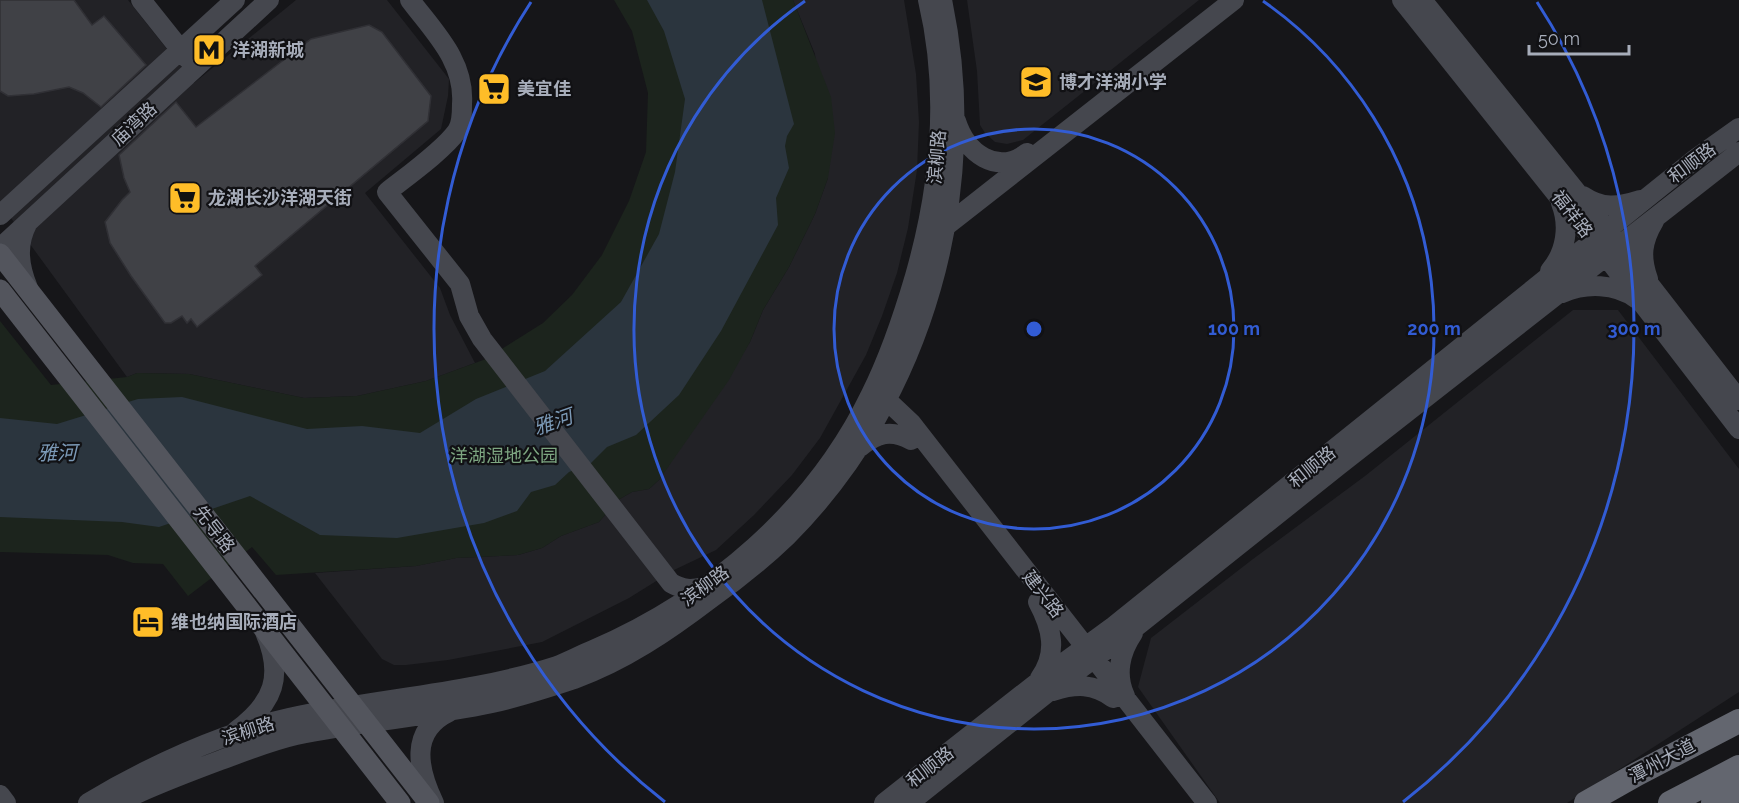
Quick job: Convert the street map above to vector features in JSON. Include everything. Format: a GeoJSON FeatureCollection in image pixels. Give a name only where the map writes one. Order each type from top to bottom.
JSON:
{"type":"FeatureCollection","features":[{"type":"Feature","properties":{"kind":"highway","name":"潭州大道"},"geometry":{"type":"LineString","coordinates":[[1586,803],[1739,721]]}},
{"type":"Feature","properties":{"kind":"highway","name":"潭州大道"},"geometry":{"type":"LineString","coordinates":[[1617,803],[1739,738]]}},
{"type":"Feature","properties":{"kind":"highway"},"geometry":{"type":"LineString","coordinates":[[1670,803],[1739,767]]}},
{"type":"Feature","properties":{"kind":"highway"},"geometry":{"type":"LineString","coordinates":[[1713,803],[1739,789]]}},
{"type":"Feature","properties":{"kind":"main road"},"geometry":{"type":"LineString","coordinates":[[141,0],[198,65]]}},
{"type":"Feature","properties":{"kind":"main road"},"geometry":{"type":"LineString","coordinates":[[150,0],[183,47]]}},
{"type":"Feature","properties":{"kind":"main road","name":"庙湾路"},"geometry":{"type":"LineString","coordinates":[[4,208],[235,0]]}},
{"type":"Feature","properties":{"kind":"main road","name":"庙湾路"},"geometry":{"type":"LineString","coordinates":[[0,248],[269,0]]}},
{"type":"Feature","properties":{"kind":"main road"},"geometry":{"type":"LineString","coordinates":[[403,0],[448,59],[455,76],[458,112],[453,127],[440,142],[380,192],[451,281],[482,339],[669,585],[672,600],[669,612]]}},
{"type":"Feature","properties":{"kind":"main road"},"geometry":{"type":"LineString","coordinates":[[410,0],[453,57],[460,75],[463,95],[462,113],[458,130],[443,146],[387,192],[456,278],[463,291],[464,309]]}},
{"type":"Feature","properties":{"kind":"main road","name":"滨柳路"},"geometry":{"type":"LineString","coordinates":[[117,803],[146,788],[187,772],[294,735],[492,703],[577,678],[607,665],[665,633],[747,572],[787,536],[820,499],[852,456],[874,405],[899,332],[928,230],[938,165],[940,94],[928,0]]}},
{"type":"Feature","properties":{"kind":"main road","name":"滨柳路"},"geometry":{"type":"LineString","coordinates":[[88,803],[144,773],[225,738],[286,719],[399,698],[466,689],[559,665],[619,639],[669,612],[753,549],[799,501],[898,375],[918,328],[934,278],[946,225],[951,189],[955,116],[954,82],[942,0]]}},
{"type":"Feature","properties":{"kind":"main road"},"geometry":{"type":"LineString","coordinates":[[955,116],[964,139],[971,148],[994,162],[1014,162],[1223,0]]}},
{"type":"Feature","properties":{"kind":"main road"},"geometry":{"type":"LineString","coordinates":[[946,225],[1234,0]]}},
{"type":"Feature","properties":{"kind":"main road","name":"福祥路"},"geometry":{"type":"LineString","coordinates":[[1402,0],[1562,188],[1650,299],[1739,400]]}},
{"type":"Feature","properties":{"kind":"main road","name":"福祥路"},"geometry":{"type":"LineString","coordinates":[[1422,0],[1562,188]]}},
{"type":"Feature","properties":{"kind":"main road","name":"和顺路"},"geometry":{"type":"LineString","coordinates":[[884,803],[1134,619],[1606,243],[1655,192],[1694,160],[1739,128]]}},
{"type":"Feature","properties":{"kind":"main road","name":"和顺路"},"geometry":{"type":"LineString","coordinates":[[1606,243],[1660,214],[1739,152]]}},
{"type":"Feature","properties":{"kind":"main road"},"geometry":{"type":"LineString","coordinates":[[1655,192],[1641,200],[1614,207],[1601,206],[1562,188],[1562,204],[1567,219],[1566,234],[1548,289],[1567,291],[1595,286],[1624,291],[1650,299],[1648,280],[1643,265],[1643,253],[1648,231],[1660,214]]}},
{"type":"Feature","properties":{"kind":"main road"},"geometry":{"type":"LineString","coordinates":[[28,222],[23,231],[19,253],[30,293]]}},
{"type":"Feature","properties":{"kind":"main road","name":"先导路"},"geometry":{"type":"LineString","coordinates":[[0,254],[30,293],[74,366],[219,571],[400,803]]}},
{"type":"Feature","properties":{"kind":"main road","name":"先导路"},"geometry":{"type":"LineString","coordinates":[[0,290],[74,366],[237,557],[429,803]]}},
{"type":"Feature","properties":{"kind":"main road","name":"福祥路"},"geometry":{"type":"LineString","coordinates":[[1650,299],[1739,429]]}},
{"type":"Feature","properties":{"kind":"main road"},"geometry":{"type":"LineString","coordinates":[[852,456],[876,435],[911,431],[897,396],[898,375]]}},
{"type":"Feature","properties":{"kind":"main road","name":"建兴路"},"geometry":{"type":"LineString","coordinates":[[874,405],[892,406],[1085,655],[1133,708],[1207,803]]}},
{"type":"Feature","properties":{"kind":"main road"},"geometry":{"type":"LineString","coordinates":[[669,585],[692,589],[706,586]]}},
{"type":"Feature","properties":{"kind":"main road"},"geometry":{"type":"LineString","coordinates":[[1046,604],[1070,620],[1090,626],[1134,619],[1120,662],[1120,683],[1133,708]]}},
{"type":"Feature","properties":{"kind":"main road"},"geometry":{"type":"LineString","coordinates":[[1046,604],[1052,654],[1041,688],[1086,686],[1103,690],[1113,698]]}},
{"type":"Feature","properties":{"kind":"main road"},"geometry":{"type":"LineString","coordinates":[[225,738],[257,714],[270,698],[274,681],[274,664],[271,645],[263,627]]}},
{"type":"Feature","properties":{"kind":"main road"},"geometry":{"type":"LineString","coordinates":[[1085,655],[1113,698],[1195,803]]}},
{"type":"Feature","properties":{"kind":"main road"},"geometry":{"type":"LineString","coordinates":[[314,657],[342,683],[356,692],[370,696],[399,698]]}},
{"type":"Feature","properties":{"kind":"main road","name":"和顺路"},"geometry":{"type":"LineString","coordinates":[[909,803],[1041,688]]}},
{"type":"Feature","properties":{"kind":"main road"},"geometry":{"type":"LineString","coordinates":[[434,803],[420,762],[421,744],[432,721],[457,708]]}},
{"type":"Feature","properties":{"kind":"main road","name":"潭州大道"},"geometry":{"type":"LineString","coordinates":[[1604,803],[1629,787],[1739,730]]}},
{"type":"Feature","properties":{"kind":"main road"},"geometry":{"type":"LineString","coordinates":[[294,735],[321,735],[335,740],[358,754],[374,769]]}},
{"type":"Feature","properties":{"kind":"main road"},"geometry":{"type":"LineString","coordinates":[[1697,803],[1739,781]]}},
{"type":"Feature","properties":{"kind":"main road"},"geometry":{"type":"LineString","coordinates":[[0,795],[6,803]]}},
{"type":"Feature","properties":{"kind":"shaded area","name":"龙湖长沙洋湖天街"},"geometry":{"type":"Polygon","coordinates":[[[0,0],[128,0],[194,83],[296,0],[387,0],[449,79],[448,96],[441,129],[365,193],[440,288],[450,315],[475,363],[426,381],[357,396],[304,398],[189,374],[137,373],[127,377],[0,203],[0,0]]]}},
{"type":"Feature","properties":{"kind":"shaded area"},"geometry":{"type":"Polygon","coordinates":[[[793,0],[904,0],[916,74],[919,122],[917,170],[908,228],[897,273],[866,355],[820,438],[792,475],[716,550],[674,570],[629,598],[542,642],[448,660],[406,665],[394,665],[382,659],[315,573],[416,566],[456,558],[518,555],[542,548],[561,536],[599,522],[618,500],[632,492],[649,489],[659,480],[750,342],[763,310],[789,267],[815,214],[828,178],[815,54],[793,0]]]}},
{"type":"Feature","properties":{"kind":"shaded area","name":"博才洋湖小学"},"geometry":{"type":"Polygon","coordinates":[[[967,0],[1199,0],[1023,140],[1007,144],[995,142],[980,125],[977,71],[967,0]]]}},
{"type":"Feature","properties":{"kind":"shaded area"},"geometry":{"type":"Polygon","coordinates":[[[1573,310],[1618,310],[1739,469],[1739,692],[1567,803],[1220,803],[1138,687],[1151,638],[1365,476],[1573,310]]]}},
{"type":"Feature","properties":{"kind":"green space","name":"洋湖湿地公园"},"geometry":{"type":"Polygon","coordinates":[[[614,0],[793,0],[831,97],[835,133],[828,178],[815,214],[789,267],[763,310],[750,342],[729,380],[659,480],[649,489],[632,492],[618,500],[599,522],[561,536],[542,548],[518,555],[456,558],[416,566],[276,575],[252,547],[188,596],[163,564],[133,563],[108,555],[0,552],[0,321],[51,385],[127,377],[137,373],[189,374],[304,398],[357,396],[426,381],[486,359],[543,323],[572,295],[602,255],[629,201],[646,152],[648,93],[632,31],[614,0]]]}},
{"type":"Feature","properties":{"kind":"water","name":"雅河"},"geometry":{"type":"Polygon","coordinates":[[[647,0],[762,0],[794,124],[787,136],[785,146],[789,168],[776,198],[778,225],[721,331],[679,395],[636,435],[607,447],[591,463],[569,472],[555,485],[531,492],[517,511],[484,523],[397,538],[320,535],[250,496],[159,527],[122,522],[0,517],[0,418],[57,424],[138,399],[182,397],[307,429],[362,426],[420,433],[476,399],[545,371],[621,302],[659,234],[675,172],[685,99],[664,31],[647,0]]]}},
{"type":"Feature","properties":{"kind":"building"},"geometry":{"type":"Polygon","coordinates":[[[0,0],[74,0],[92,25],[104,16],[146,65],[101,107],[83,93],[69,87],[34,94],[8,96],[0,91],[0,0]]]}},
{"type":"Feature","properties":{"kind":"building"},"geometry":{"type":"Polygon","coordinates":[[[369,25],[382,32],[431,96],[428,121],[255,266],[262,275],[197,327],[191,319],[187,323],[182,316],[171,323],[165,323],[110,243],[105,222],[130,192],[119,155],[176,102],[196,127],[311,39],[369,25]]]}},
{"type":"Feature","properties":{"kind":"place","name":"洋湖新城"},"geometry":{"type":"Point","coordinates":[209,50]}},
{"type":"Feature","properties":{"kind":"place","name":"博才洋湖小学"},"geometry":{"type":"Point","coordinates":[1036,82]}},
{"type":"Feature","properties":{"kind":"place","name":"美宜佳"},"geometry":{"type":"Point","coordinates":[494,89]}},
{"type":"Feature","properties":{"kind":"place","name":"龙湖长沙洋湖天街"},"geometry":{"type":"Point","coordinates":[185,198]}},
{"type":"Feature","properties":{"kind":"place","name":"维也纳国际酒店"},"geometry":{"type":"Point","coordinates":[148,622]}}]}
